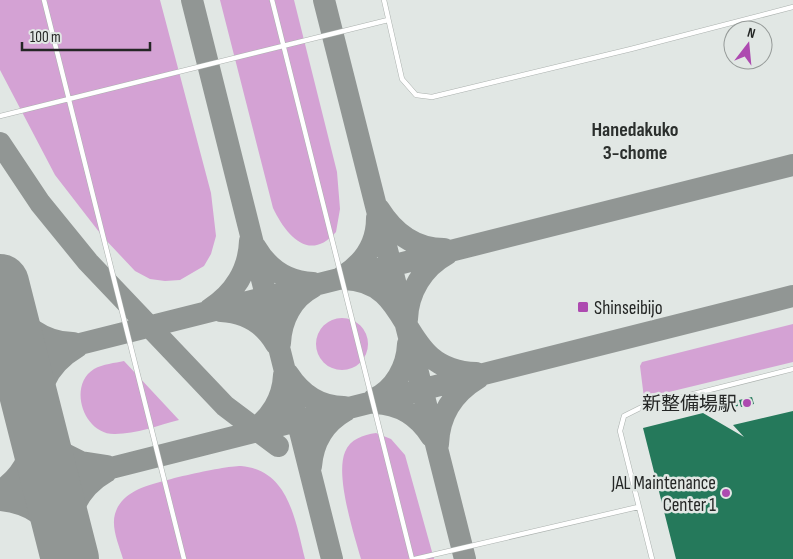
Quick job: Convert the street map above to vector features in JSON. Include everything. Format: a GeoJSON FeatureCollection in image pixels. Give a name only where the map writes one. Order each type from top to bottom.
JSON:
{"type":"FeatureCollection","features":[{"type":"Feature","properties":{"kind":"lane"},"geometry":{"type":"LineString","coordinates":[[44,0],[184,559]]}},
{"type":"Feature","properties":{"kind":"lane"},"geometry":{"type":"LineString","coordinates":[[272,0],[414,559],[638,507]]}},
{"type":"Feature","properties":{"kind":"lane"},"geometry":{"type":"LineString","coordinates":[[384,0],[406,86],[416,95],[432,97],[631,49],[793,7]]}},
{"type":"Feature","properties":{"kind":"lane"},"geometry":{"type":"LineString","coordinates":[[0,116],[388,20]]}},
{"type":"Feature","properties":{"kind":"lane"},"geometry":{"type":"LineString","coordinates":[[652,559],[620,431],[624,416],[642,407],[793,369]]}},
{"type":"Feature","properties":{"kind":"shaded area"},"geometry":{"type":"Polygon","coordinates":[[[0,0],[160,0],[211,193],[216,236],[211,254],[204,266],[180,280],[150,279],[135,271],[103,237],[55,175],[0,70],[0,0]]]}},
{"type":"Feature","properties":{"kind":"shaded area"},"geometry":{"type":"Polygon","coordinates":[[[220,0],[294,0],[337,172],[340,209],[336,232],[326,241],[317,245],[299,242],[285,228],[273,208],[220,0]]]}},
{"type":"Feature","properties":{"kind":"shaded area"},"geometry":{"type":"Polygon","coordinates":[[[337,318],[347,318],[361,325],[368,339],[368,349],[361,363],[347,370],[337,370],[327,366],[320,359],[316,349],[316,339],[320,329],[327,322],[337,318]]]}},
{"type":"Feature","properties":{"kind":"shaded area"},"geometry":{"type":"Polygon","coordinates":[[[793,324],[793,362],[644,398],[640,366],[642,362],[793,324]]]}},
{"type":"Feature","properties":{"kind":"shaded area"},"geometry":{"type":"Polygon","coordinates":[[[124,361],[179,420],[123,434],[104,432],[95,427],[83,408],[82,386],[86,377],[94,369],[124,361]]]}},
{"type":"Feature","properties":{"kind":"shaded area"},"geometry":{"type":"Polygon","coordinates":[[[376,433],[391,439],[405,455],[434,559],[361,559],[344,490],[343,462],[345,452],[350,444],[362,436],[376,433]]]}},
{"type":"Feature","properties":{"kind":"shaded area"},"geometry":{"type":"Polygon","coordinates":[[[241,466],[257,470],[270,477],[280,487],[293,513],[305,559],[123,559],[116,536],[114,519],[118,506],[128,495],[143,487],[171,479],[241,466]]]}},
{"type":"Feature","properties":{"kind":"building","name":"新整備場駅"},"geometry":{"type":"Polygon","coordinates":[[[752,397],[754,404],[741,407],[739,400],[752,397]]]}},
{"type":"Feature","properties":{"kind":"building"},"geometry":{"type":"Polygon","coordinates":[[[737,400],[738,406],[726,409],[722,413],[714,405],[737,400]]]}},
{"type":"Feature","properties":{"kind":"building","name":"JAL Maintenance Center 1"},"geometry":{"type":"Polygon","coordinates":[[[793,411],[793,559],[676,559],[643,428],[703,413],[744,437],[733,425],[793,411]]]}},
{"type":"Feature","properties":{"kind":"taxiway"},"geometry":{"type":"LineString","coordinates":[[192,0],[332,559]]}},
{"type":"Feature","properties":{"kind":"taxiway"},"geometry":{"type":"LineString","coordinates":[[324,0],[465,559]]}},
{"type":"Feature","properties":{"kind":"taxiway"},"geometry":{"type":"LineString","coordinates":[[0,143],[40,203],[88,262],[225,406],[278,446]]}},
{"type":"Feature","properties":{"kind":"taxiway"},"geometry":{"type":"LineString","coordinates":[[0,364],[793,165]]}},
{"type":"Feature","properties":{"kind":"taxiway"},"geometry":{"type":"LineString","coordinates":[[379,209],[391,225],[406,238],[424,246],[444,249]]}},
{"type":"Feature","properties":{"kind":"taxiway"},"geometry":{"type":"LineString","coordinates":[[343,276],[357,265],[368,252],[375,236],[377,218]]}},
{"type":"Feature","properties":{"kind":"taxiway"},"geometry":{"type":"LineString","coordinates":[[210,309],[219,303],[239,280],[247,262],[250,241]]}},
{"type":"Feature","properties":{"kind":"taxiway"},"geometry":{"type":"LineString","coordinates":[[256,248],[267,263],[280,273],[295,280],[313,283]]}},
{"type":"Feature","properties":{"kind":"taxiway"},"geometry":{"type":"LineString","coordinates":[[407,319],[410,299],[418,281],[438,259],[447,254]]}},
{"type":"Feature","properties":{"kind":"taxiway"},"geometry":{"type":"LineString","coordinates":[[344,279],[368,283],[384,294],[431,357],[450,368],[476,373]]}},
{"type":"Feature","properties":{"kind":"taxiway"},"geometry":{"type":"LineString","coordinates":[[280,343],[285,318],[289,310],[299,297],[313,287]]}},
{"type":"Feature","properties":{"kind":"taxiway"},"geometry":{"type":"LineString","coordinates":[[0,496],[793,296]]}},
{"type":"Feature","properties":{"kind":"taxiway"},"geometry":{"type":"LineString","coordinates":[[4,299],[17,316],[33,330],[52,339],[73,343]]}},
{"type":"Feature","properties":{"kind":"taxiway"},"geometry":{"type":"LineString","coordinates":[[221,311],[238,314],[253,320],[266,330],[276,344]]}},
{"type":"Feature","properties":{"kind":"taxiway"},"geometry":{"type":"LineString","coordinates":[[374,399],[394,383],[405,361],[408,344]]}},
{"type":"Feature","properties":{"kind":"taxiway"},"geometry":{"type":"LineString","coordinates":[[0,491],[18,475],[28,457],[39,400],[45,381],[57,363],[77,347]]}},
{"type":"Feature","properties":{"kind":"taxiway"},"geometry":{"type":"LineString","coordinates":[[288,374],[299,388],[312,398],[327,405],[344,407]]}},
{"type":"Feature","properties":{"kind":"taxiway"},"geometry":{"type":"LineString","coordinates":[[251,431],[275,407],[281,392],[284,375]]}},
{"type":"Feature","properties":{"kind":"taxiway"},"geometry":{"type":"LineString","coordinates":[[438,444],[441,424],[449,406],[461,391],[478,378]]}},
{"type":"Feature","properties":{"kind":"taxiway"},"geometry":{"type":"LineString","coordinates":[[0,385],[26,405],[46,438],[61,452],[81,462],[107,466]]}},
{"type":"Feature","properties":{"kind":"taxiway"},"geometry":{"type":"LineString","coordinates":[[375,403],[400,408],[407,412],[420,422],[431,436]]}},
{"type":"Feature","properties":{"kind":"taxiway"},"geometry":{"type":"LineString","coordinates":[[311,466],[314,449],[321,434],[331,421],[345,411]]}},
{"type":"Feature","properties":{"kind":"taxiway"},"geometry":{"type":"LineString","coordinates":[[70,559],[67,534],[73,509],[86,488],[106,472]]}},
{"type":"Feature","properties":{"kind":"taxiway"},"geometry":{"type":"LineString","coordinates":[[0,500],[22,505],[40,514],[54,528],[66,546]]}},
{"type":"Feature","properties":{"kind":"runway"},"geometry":{"type":"LineString","coordinates":[[0,283],[70,559]]}},
{"type":"Feature","properties":{"kind":"place","name":"Shinseibijo"},"geometry":{"type":"Point","coordinates":[583,307]}},
{"type":"Feature","properties":{"kind":"place","name":"新整備場駅"},"geometry":{"type":"Point","coordinates":[747,403]}},
{"type":"Feature","properties":{"kind":"place","name":"JAL Maintenance Center 1"},"geometry":{"type":"Point","coordinates":[726,493]}},
{"type":"Feature","properties":{"kind":"district","name":"Hanedakuko 3-chome"},"geometry":{"type":"Point","coordinates":[635,140]}}]}
